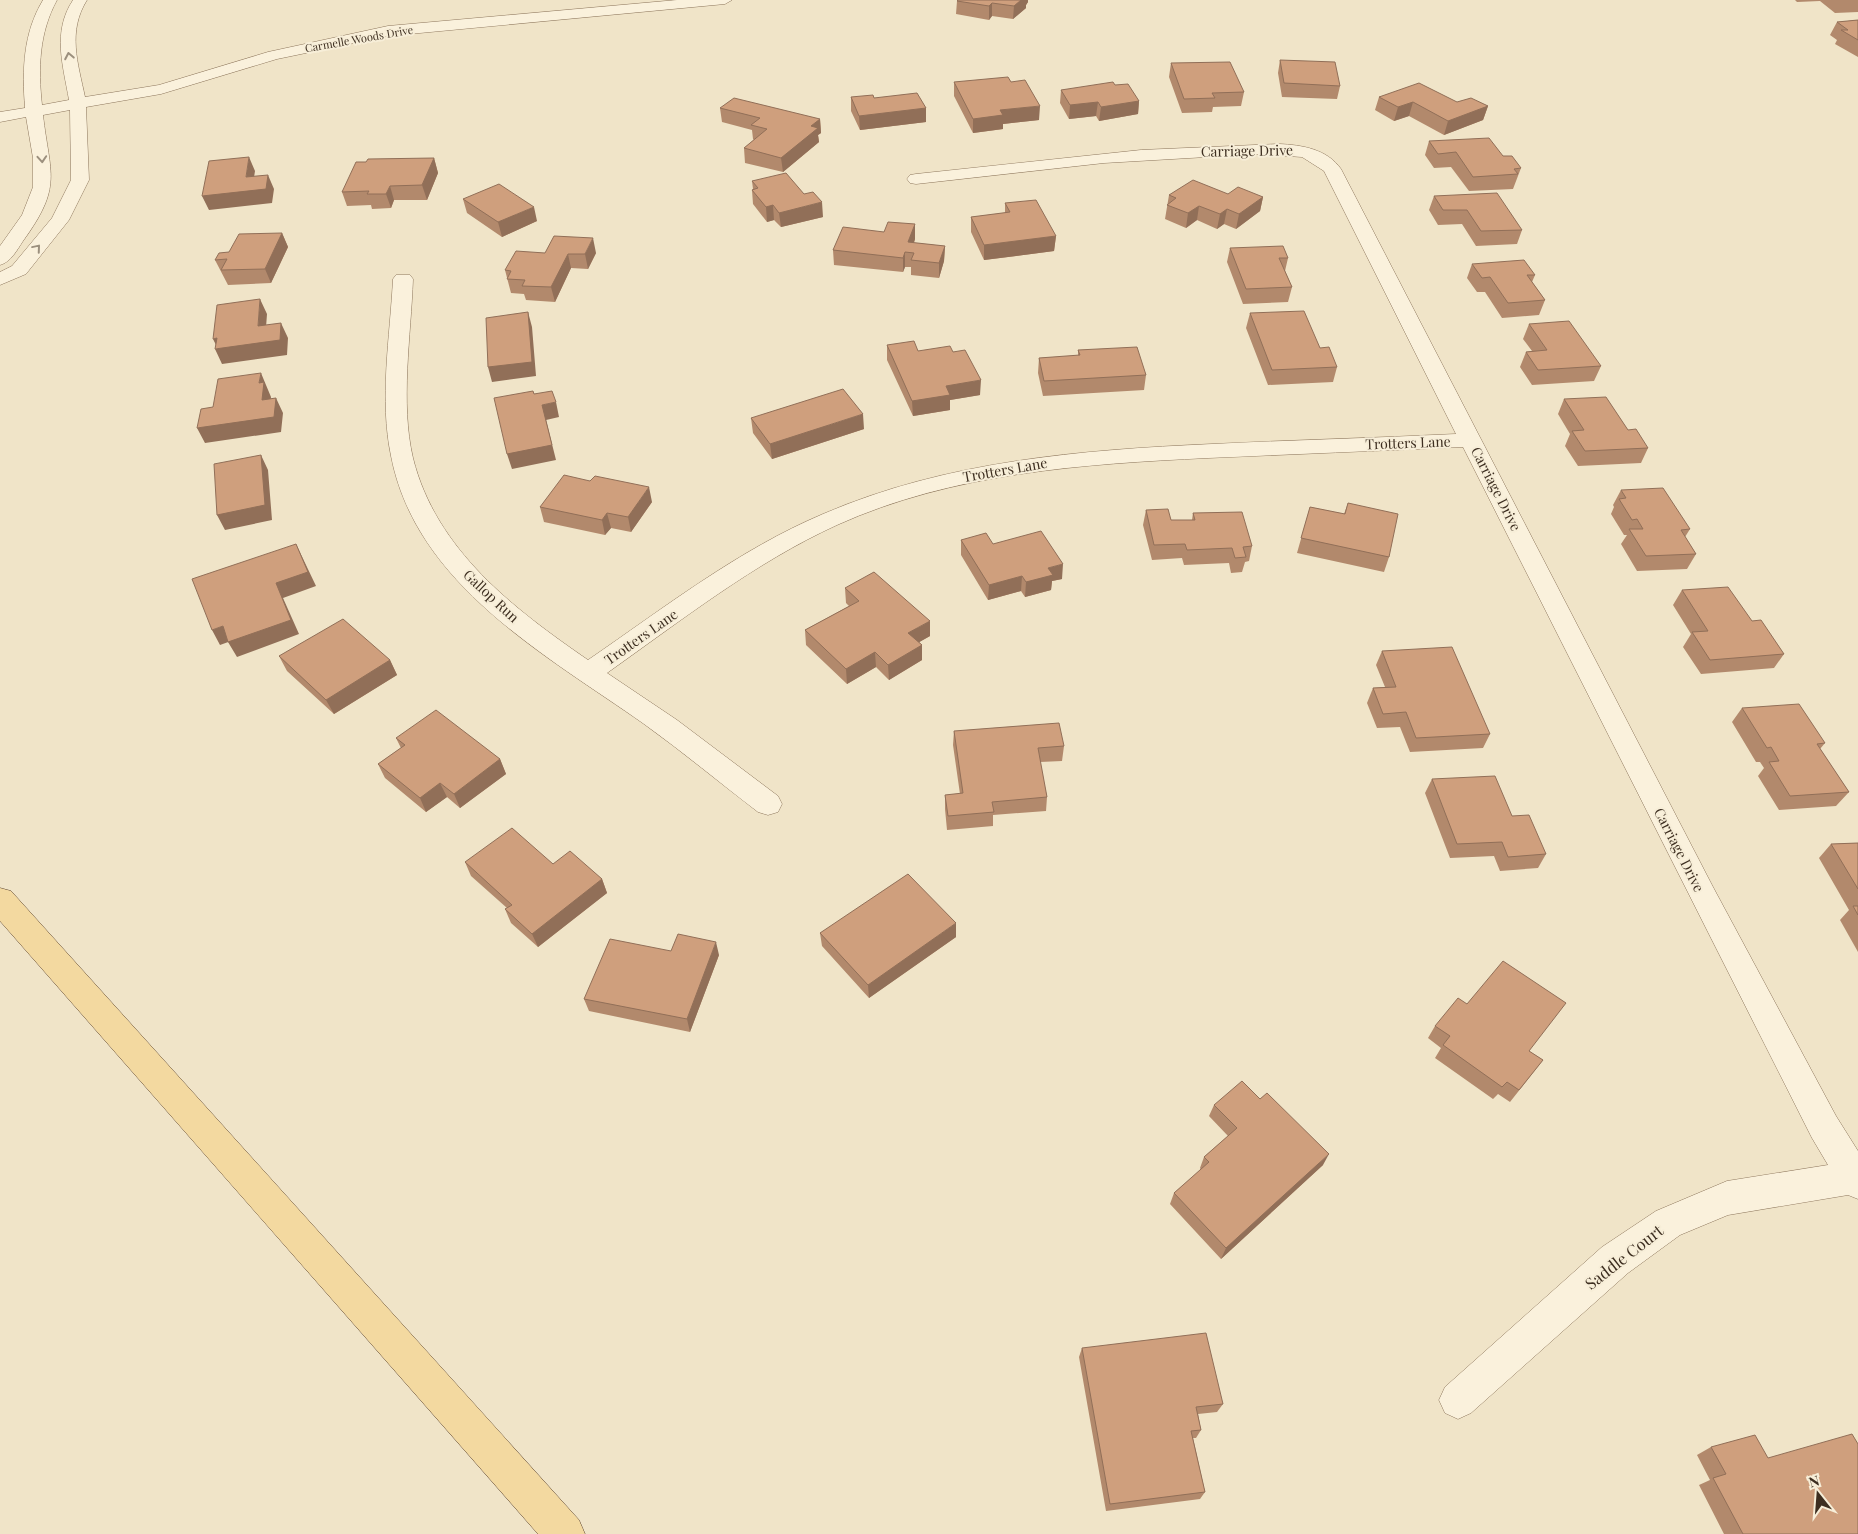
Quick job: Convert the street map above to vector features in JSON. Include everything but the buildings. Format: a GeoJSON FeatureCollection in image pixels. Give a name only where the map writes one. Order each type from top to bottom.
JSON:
{"type":"FeatureCollection","features":[{"type":"Feature","properties":{"kind":"main road"},"geometry":{"type":"LineString","coordinates":[[0,900],[565,1534]]}},
{"type":"Feature","properties":{"kind":"street"},"geometry":{"type":"LineString","coordinates":[[0,259],[23,229],[42,188],[44,159],[34,111],[33,42],[40,14],[50,0]]}},
{"type":"Feature","properties":{"kind":"street"},"geometry":{"type":"LineString","coordinates":[[0,279],[19,270],[60,220],[80,180],[78,104],[67,46],[71,14],[80,0]]}},
{"type":"Feature","properties":{"kind":"street"},"geometry":{"type":"LineString","coordinates":[[539,0],[540,17]]}},
{"type":"Feature","properties":{"kind":"street","name":"Carmelle Woods Drive"},"geometry":{"type":"LineString","coordinates":[[0,117],[162,89],[274,55],[388,31],[725,0]]}},
{"type":"Feature","properties":{"kind":"street","name":"Carriage Drive"},"geometry":{"type":"LineString","coordinates":[[916,178],[1195,152],[1298,150],[1324,160],[1338,179],[1703,896],[1824,1127],[1856,1179]]}},
{"type":"Feature","properties":{"kind":"street","name":"Gallop Run"},"geometry":{"type":"LineString","coordinates":[[403,279],[399,412],[402,456],[410,484],[421,511],[446,552],[482,591],[528,628],[671,730],[768,804]]}},
{"type":"Feature","properties":{"kind":"street","name":"Trotters Lane"},"geometry":{"type":"LineString","coordinates":[[589,673],[732,574],[791,539],[830,520],[872,503],[936,483],[1002,469],[1069,460],[1471,440]]}},
{"type":"Feature","properties":{"kind":"street","name":"Saddle Court"},"geometry":{"type":"LineString","coordinates":[[1458,1400],[1615,1260],[1668,1223],[1727,1198],[1856,1179]]}}]}
